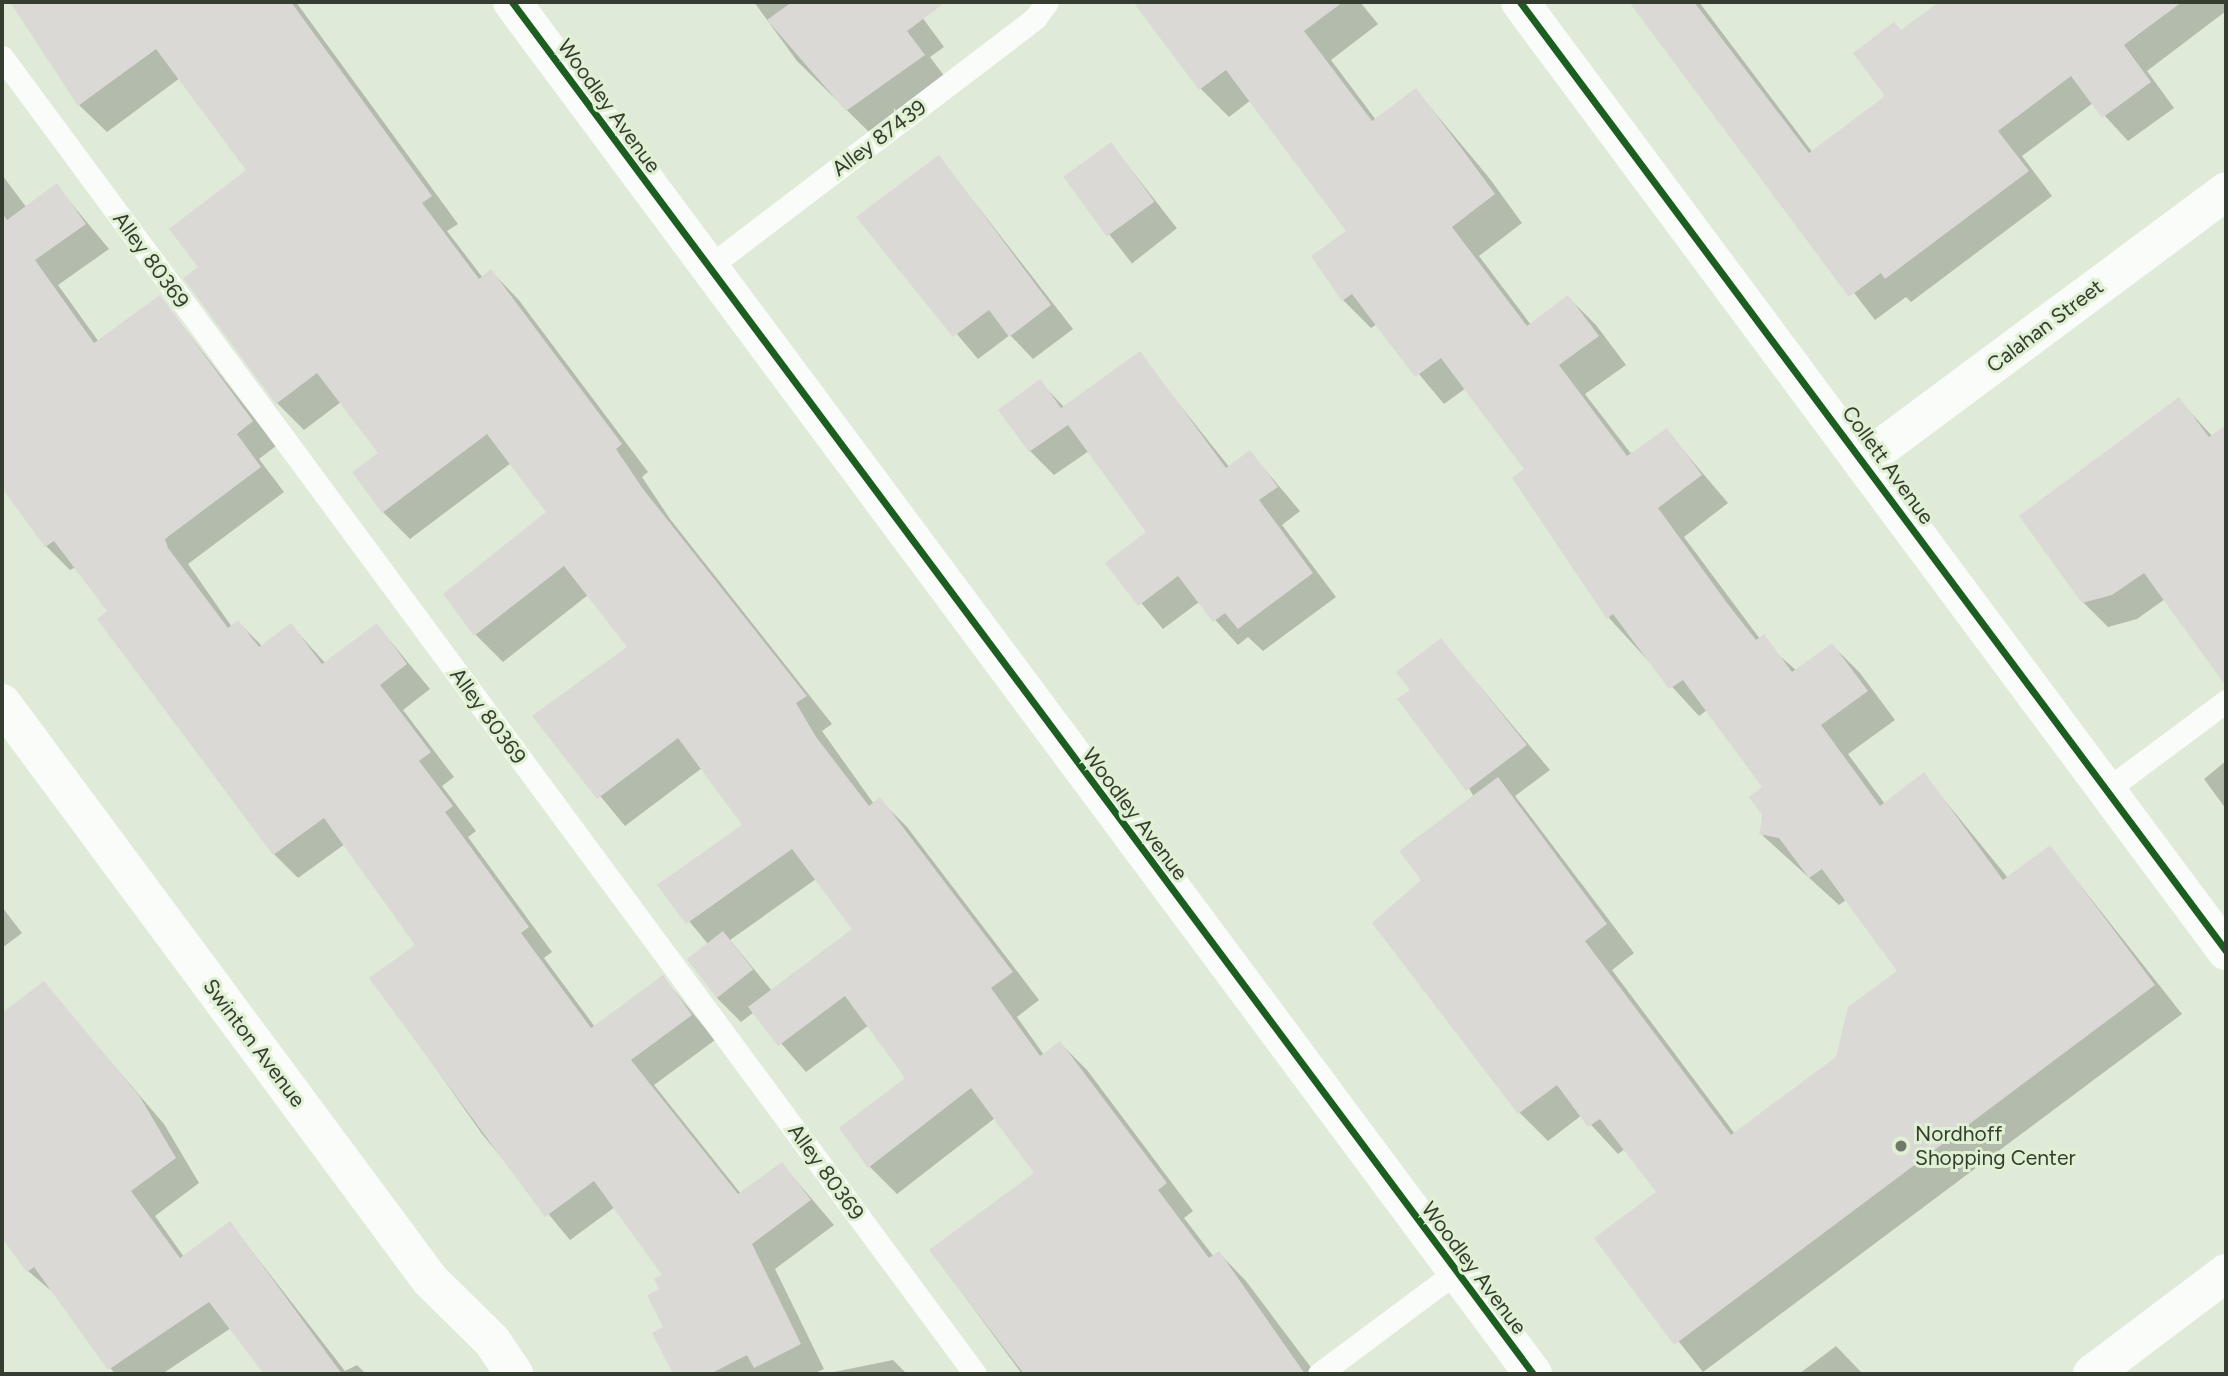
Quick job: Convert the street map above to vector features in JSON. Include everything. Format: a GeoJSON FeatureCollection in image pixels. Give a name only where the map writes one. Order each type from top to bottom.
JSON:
{"type":"FeatureCollection","features":[{"type":"Feature","properties":{"kind":"street","name":"Woodley Avenue"},"geometry":{"type":"LineString","coordinates":[[512,2],[706,269],[1533,1374]]}},
{"type":"Feature","properties":{"kind":"street","name":"Collett Avenue"},"geometry":{"type":"LineString","coordinates":[[1520,2],[2226,951]]}},
{"type":"Feature","properties":{"kind":"street","name":"Calahan Street"},"geometry":{"type":"LineString","coordinates":[[1863,460],[2226,191]]}},
{"type":"Feature","properties":{"kind":"street","name":"Swinton Avenue"},"geometry":{"type":"LineString","coordinates":[[2,703],[430,1280],[492,1342],[514,1374]]}},
{"type":"Feature","properties":{"kind":"street"},"geometry":{"type":"LineString","coordinates":[[2092,1374],[2226,1273]]}},
{"type":"Feature","properties":{"kind":"lane","name":"Alley 87439"},"geometry":{"type":"LineString","coordinates":[[706,269],[1035,18],[1047,2]]}},
{"type":"Feature","properties":{"kind":"lane","name":"Alley 80369"},"geometry":{"type":"LineString","coordinates":[[2,57],[975,1374]]}},
{"type":"Feature","properties":{"kind":"lane"},"geometry":{"type":"LineString","coordinates":[[2105,790],[2226,701]]}},
{"type":"Feature","properties":{"kind":"lane"},"geometry":{"type":"LineString","coordinates":[[1319,1374],[1456,1272]]}},
{"type":"Feature","properties":{"kind":"building"},"geometry":{"type":"Polygon","coordinates":[[[10,2],[291,2],[432,196],[422,203],[479,279],[491,269],[622,444],[616,449],[643,489],[807,696],[796,703],[816,737],[869,806],[880,797],[1013,972],[991,988],[1040,1056],[1060,1041],[1167,1183],[1158,1190],[1209,1258],[1219,1251],[1305,1374],[1024,1374],[929,1250],[1034,1173],[971,1088],[868,1168],[839,1128],[905,1078],[845,996],[778,1046],[748,1007],[852,929],[792,849],[686,924],[657,885],[742,825],[678,738],[597,799],[532,716],[627,647],[564,566],[474,636],[443,594],[546,512],[487,434],[382,513],[352,472],[378,453],[317,373],[276,404],[183,278],[198,267],[169,229],[246,170],[156,49],[78,106],[10,2]]]}},
{"type":"Feature","properties":{"kind":"building"},"geometry":{"type":"Polygon","coordinates":[[[792,2],[946,2],[907,31],[925,55],[846,111],[767,20],[792,2]]]}},
{"type":"Feature","properties":{"kind":"building"},"geometry":{"type":"Polygon","coordinates":[[[1133,2],[1343,2],[1304,31],[1372,121],[1416,88],[1462,149],[1495,194],[1452,227],[1527,326],[1568,295],[1599,336],[1559,365],[1627,456],[1667,428],[1702,475],[1658,508],[1727,603],[1756,640],[1764,634],[1792,672],[1832,643],[1868,691],[1821,725],[1880,806],[1924,772],[2003,880],[2050,845],[2155,985],[1674,1345],[1594,1238],[1656,1192],[1600,1119],[1588,1127],[1557,1085],[1518,1114],[1372,923],[1421,880],[1399,851],[1498,777],[1607,924],[1585,941],[1731,1135],[1836,1057],[1848,1007],[1897,971],[1822,869],[1809,878],[1779,838],[1759,834],[1763,816],[1749,797],[1762,787],[1683,680],[1669,689],[1613,614],[1607,619],[1512,478],[1524,469],[1441,358],[1415,377],[1352,294],[1342,301],[1311,256],[1346,231],[1226,70],[1199,90],[1133,2]]]}},
{"type":"Feature","properties":{"kind":"building"},"geometry":{"type":"Polygon","coordinates":[[[1629,2],[1694,2],[1809,153],[1885,96],[1853,53],[1894,22],[1901,30],[1939,2],[2182,2],[2124,45],[2151,82],[2102,118],[2071,76],[1998,131],[2029,171],[1885,279],[1881,273],[1849,297],[1629,2]]]}},
{"type":"Feature","properties":{"kind":"building"},"geometry":{"type":"Polygon","coordinates":[[[1111,142],[1154,202],[1107,237],[1063,177],[1111,142]]]}},
{"type":"Feature","properties":{"kind":"building"},"geometry":{"type":"Polygon","coordinates":[[[939,155],[1051,305],[1009,337],[989,310],[953,337],[856,217],[939,155]]]}},
{"type":"Feature","properties":{"kind":"building"},"geometry":{"type":"Polygon","coordinates":[[[57,183],[86,224],[35,260],[94,343],[160,295],[253,421],[237,434],[261,467],[165,539],[168,548],[228,628],[238,620],[259,647],[291,623],[322,664],[377,623],[407,664],[380,685],[431,752],[419,761],[453,806],[445,812],[529,927],[521,933],[591,1028],[663,975],[692,1015],[631,1060],[738,1194],[782,1162],[811,1200],[752,1244],[801,1344],[754,1368],[747,1355],[710,1374],[673,1374],[652,1333],[663,1327],[647,1295],[659,1289],[654,1279],[662,1275],[594,1181],[545,1217],[369,978],[415,945],[324,818],[273,855],[97,619],[107,611],[54,541],[45,547],[2,488],[2,213],[7,220],[57,183]]]}},
{"type":"Feature","properties":{"kind":"building"},"geometry":{"type":"Polygon","coordinates":[[[1140,351],[1226,468],[1250,450],[1278,487],[1259,500],[1313,573],[1238,629],[1225,613],[1213,622],[1178,576],[1138,606],[1105,563],[1146,532],[1068,425],[1029,452],[998,410],[1040,379],[1061,408],[1140,351]]]}},
{"type":"Feature","properties":{"kind":"building"},"geometry":{"type":"Polygon","coordinates":[[[2179,397],[2209,437],[2226,425],[2226,686],[2144,573],[2112,595],[2082,603],[2019,516],[2179,397]]]}},
{"type":"Feature","properties":{"kind":"building"},"geometry":{"type":"Polygon","coordinates":[[[1441,638],[1527,745],[1466,791],[1397,699],[1410,690],[1396,672],[1441,638]]]}},
{"type":"Feature","properties":{"kind":"building"},"geometry":{"type":"Polygon","coordinates":[[[723,931],[753,970],[717,998],[687,959],[723,931]]]}},
{"type":"Feature","properties":{"kind":"building"},"geometry":{"type":"Polygon","coordinates":[[[44,981],[140,1097],[176,1158],[131,1191],[180,1258],[230,1221],[342,1374],[264,1374],[209,1302],[108,1370],[34,1267],[27,1272],[2,1238],[2,1013],[44,981]]]}},
{"type":"Feature","properties":{"kind":"cycle path"},"geometry":{"type":"LineString","coordinates":[[512,2],[1533,1374]]}},
{"type":"Feature","properties":{"kind":"cycle path"},"geometry":{"type":"LineString","coordinates":[[1520,2],[2226,951]]}},
{"type":"Feature","properties":{"kind":"place","name":"Nordhoff Shopping Center"},"geometry":{"type":"Point","coordinates":[1901,1146]}}]}
